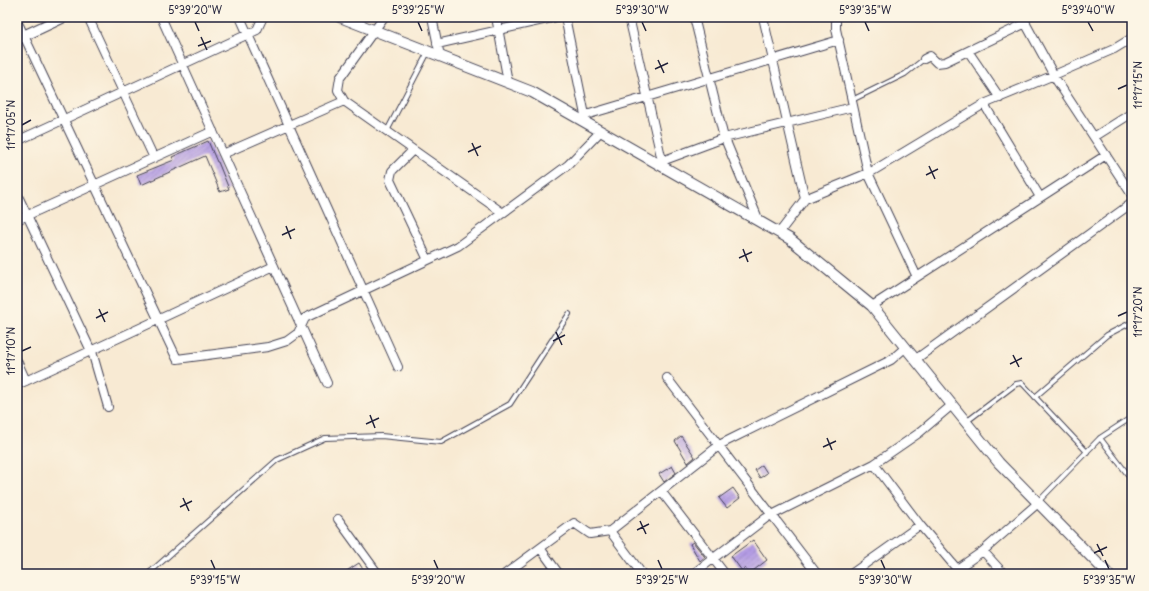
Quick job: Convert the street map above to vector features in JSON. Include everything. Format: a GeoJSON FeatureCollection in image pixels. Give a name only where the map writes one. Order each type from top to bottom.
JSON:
{"type":"FeatureCollection","features":[{"type":"Feature","properties":{"kind":"street"},"geometry":{"type":"LineString","coordinates":[[20,38],[64,17]]}},
{"type":"Feature","properties":{"kind":"street"},"geometry":{"type":"LineString","coordinates":[[88,17],[154,158]]}},
{"type":"Feature","properties":{"kind":"street"},"geometry":{"type":"LineString","coordinates":[[161,17],[328,383]]}},
{"type":"Feature","properties":{"kind":"street"},"geometry":{"type":"LineString","coordinates":[[240,17],[398,367]]}},
{"type":"Feature","properties":{"kind":"street"},"geometry":{"type":"LineString","coordinates":[[17,141],[256,30],[263,17]]}},
{"type":"Feature","properties":{"kind":"street"},"geometry":{"type":"LineString","coordinates":[[340,17],[532,92],[586,119],[601,131],[663,163],[790,239],[872,306],[999,463],[1105,573]]}},
{"type":"Feature","properties":{"kind":"street"},"geometry":{"type":"LineString","coordinates":[[384,17],[340,78],[338,90],[344,101],[502,213]]}},
{"type":"Feature","properties":{"kind":"street"},"geometry":{"type":"LineString","coordinates":[[432,17],[440,56]]}},
{"type":"Feature","properties":{"kind":"street"},"geometry":{"type":"LineString","coordinates":[[496,17],[508,82]]}},
{"type":"Feature","properties":{"kind":"street"},"geometry":{"type":"LineString","coordinates":[[437,44],[556,17]]}},
{"type":"Feature","properties":{"kind":"street"},"geometry":{"type":"LineString","coordinates":[[565,17],[586,119]]}},
{"type":"Feature","properties":{"kind":"street"},"geometry":{"type":"LineString","coordinates":[[629,17],[663,163]]}},
{"type":"Feature","properties":{"kind":"street"},"geometry":{"type":"LineString","coordinates":[[694,17],[724,138],[758,221]]}},
{"type":"Feature","properties":{"kind":"street"},"geometry":{"type":"LineString","coordinates":[[763,17],[805,199]]}},
{"type":"Feature","properties":{"kind":"street"},"geometry":{"type":"LineString","coordinates":[[837,17],[836,29],[868,174],[917,277]]}},
{"type":"Feature","properties":{"kind":"street"},"geometry":{"type":"LineString","coordinates":[[924,60],[930,56],[936,63],[945,62],[1024,20],[1054,75],[1106,155],[1129,185],[1132,195]]}},
{"type":"Feature","properties":{"kind":"street"},"geometry":{"type":"LineString","coordinates":[[17,21],[20,38],[64,119],[177,359],[268,347],[287,341],[298,333],[304,318],[458,246],[568,165],[601,131]]}},
{"type":"Feature","properties":{"kind":"street"},"geometry":{"type":"LineString","coordinates":[[779,233],[805,199],[868,174],[984,104],[1114,49],[1132,38]]}},
{"type":"Feature","properties":{"kind":"street"},"geometry":{"type":"LineString","coordinates":[[586,119],[648,97],[839,40]]}},
{"type":"Feature","properties":{"kind":"street"},"geometry":{"type":"LineString","coordinates":[[968,51],[1000,98]]}},
{"type":"Feature","properties":{"kind":"street"},"geometry":{"type":"LineString","coordinates":[[223,154],[344,101]]}},
{"type":"Feature","properties":{"kind":"street"},"geometry":{"type":"LineString","coordinates":[[663,163],[724,138],[787,123],[852,103]]}},
{"type":"Feature","properties":{"kind":"street"},"geometry":{"type":"LineString","coordinates":[[984,104],[1040,197]]}},
{"type":"Feature","properties":{"kind":"street"},"geometry":{"type":"LineString","coordinates":[[1094,137],[1132,113]]}},
{"type":"Feature","properties":{"kind":"street"},"geometry":{"type":"LineString","coordinates":[[17,220],[213,131]]}},
{"type":"Feature","properties":{"kind":"street"},"geometry":{"type":"LineString","coordinates":[[413,150],[392,171],[390,180],[428,260]]}},
{"type":"Feature","properties":{"kind":"street"},"geometry":{"type":"LineString","coordinates":[[872,306],[1106,155]]}},
{"type":"Feature","properties":{"kind":"street"},"geometry":{"type":"LineString","coordinates":[[17,194],[91,351],[108,407]]}},
{"type":"Feature","properties":{"kind":"street"},"geometry":{"type":"LineString","coordinates":[[916,359],[1132,202]]}},
{"type":"Feature","properties":{"kind":"street"},"geometry":{"type":"LineString","coordinates":[[17,385],[274,266]]}},
{"type":"Feature","properties":{"kind":"street"},"geometry":{"type":"LineString","coordinates":[[505,574],[574,523],[590,534],[610,531],[719,445],[891,360],[906,347]]}},
{"type":"Feature","properties":{"kind":"street"},"geometry":{"type":"LineString","coordinates":[[17,361],[26,381]]}},
{"type":"Feature","properties":{"kind":"street"},"geometry":{"type":"LineString","coordinates":[[667,378],[818,574]]}},
{"type":"Feature","properties":{"kind":"street"},"geometry":{"type":"LineString","coordinates":[[693,574],[766,518],[874,464],[919,433],[952,405]]}},
{"type":"Feature","properties":{"kind":"street"},"geometry":{"type":"LineString","coordinates":[[874,464],[954,571],[983,551],[1038,503]]}},
{"type":"Feature","properties":{"kind":"street"},"geometry":{"type":"LineString","coordinates":[[661,491],[724,574]]}},
{"type":"Feature","properties":{"kind":"street"},"geometry":{"type":"LineString","coordinates":[[338,519],[378,574]]}},
{"type":"Feature","properties":{"kind":"street"},"geometry":{"type":"LineString","coordinates":[[851,574],[920,524]]}},
{"type":"Feature","properties":{"kind":"street"},"geometry":{"type":"LineString","coordinates":[[610,531],[642,574]]}},
{"type":"Feature","properties":{"kind":"street"},"geometry":{"type":"LineString","coordinates":[[540,548],[558,574]]}},
{"type":"Feature","properties":{"kind":"street"},"geometry":{"type":"LineString","coordinates":[[983,551],[1004,574]]}},
{"type":"Feature","properties":{"kind":"lane"},"geometry":{"type":"LineString","coordinates":[[387,131],[428,51]]}},
{"type":"Feature","properties":{"kind":"lane"},"geometry":{"type":"LineString","coordinates":[[852,103],[905,74],[924,60]]}},
{"type":"Feature","properties":{"kind":"lane"},"geometry":{"type":"LineString","coordinates":[[148,574],[277,460],[325,438],[382,436],[441,442],[510,404],[569,314]]}},
{"type":"Feature","properties":{"kind":"lane"},"geometry":{"type":"LineString","coordinates":[[1035,398],[1107,335],[1132,322]]}},
{"type":"Feature","properties":{"kind":"lane"},"geometry":{"type":"LineString","coordinates":[[966,422],[1016,384],[1022,383],[1087,452]]}},
{"type":"Feature","properties":{"kind":"lane"},"geometry":{"type":"LineString","coordinates":[[1038,503],[1100,438],[1132,417]]}},
{"type":"Feature","properties":{"kind":"lane"},"geometry":{"type":"LineString","coordinates":[[1100,438],[1132,480]]}},
{"type":"Feature","properties":{"kind":"building"},"geometry":{"type":"Polygon","coordinates":[[[208,141],[229,189],[220,192],[205,156],[141,185],[137,175],[174,160],[172,157],[208,141]]]}},
{"type":"Feature","properties":{"kind":"building"},"geometry":{"type":"Polygon","coordinates":[[[681,436],[695,457],[688,463],[675,441],[681,436]]]}},
{"type":"Feature","properties":{"kind":"building"},"geometry":{"type":"Polygon","coordinates":[[[762,465],[767,473],[760,478],[755,470],[762,465]]]}},
{"type":"Feature","properties":{"kind":"building"},"geometry":{"type":"Polygon","coordinates":[[[672,466],[676,473],[664,482],[659,474],[672,466]]]}},
{"type":"Feature","properties":{"kind":"building"},"geometry":{"type":"Polygon","coordinates":[[[733,488],[740,498],[727,508],[719,498],[733,488]]]}},
{"type":"Feature","properties":{"kind":"building"},"geometry":{"type":"Polygon","coordinates":[[[753,540],[767,560],[749,574],[745,568],[742,571],[731,556],[753,540]]]}},
{"type":"Feature","properties":{"kind":"building"},"geometry":{"type":"Polygon","coordinates":[[[693,542],[705,557],[700,561],[690,544],[693,542]]]}},
{"type":"Feature","properties":{"kind":"building"},"geometry":{"type":"Polygon","coordinates":[[[359,563],[364,571],[360,574],[342,574],[359,563]]]}}]}
